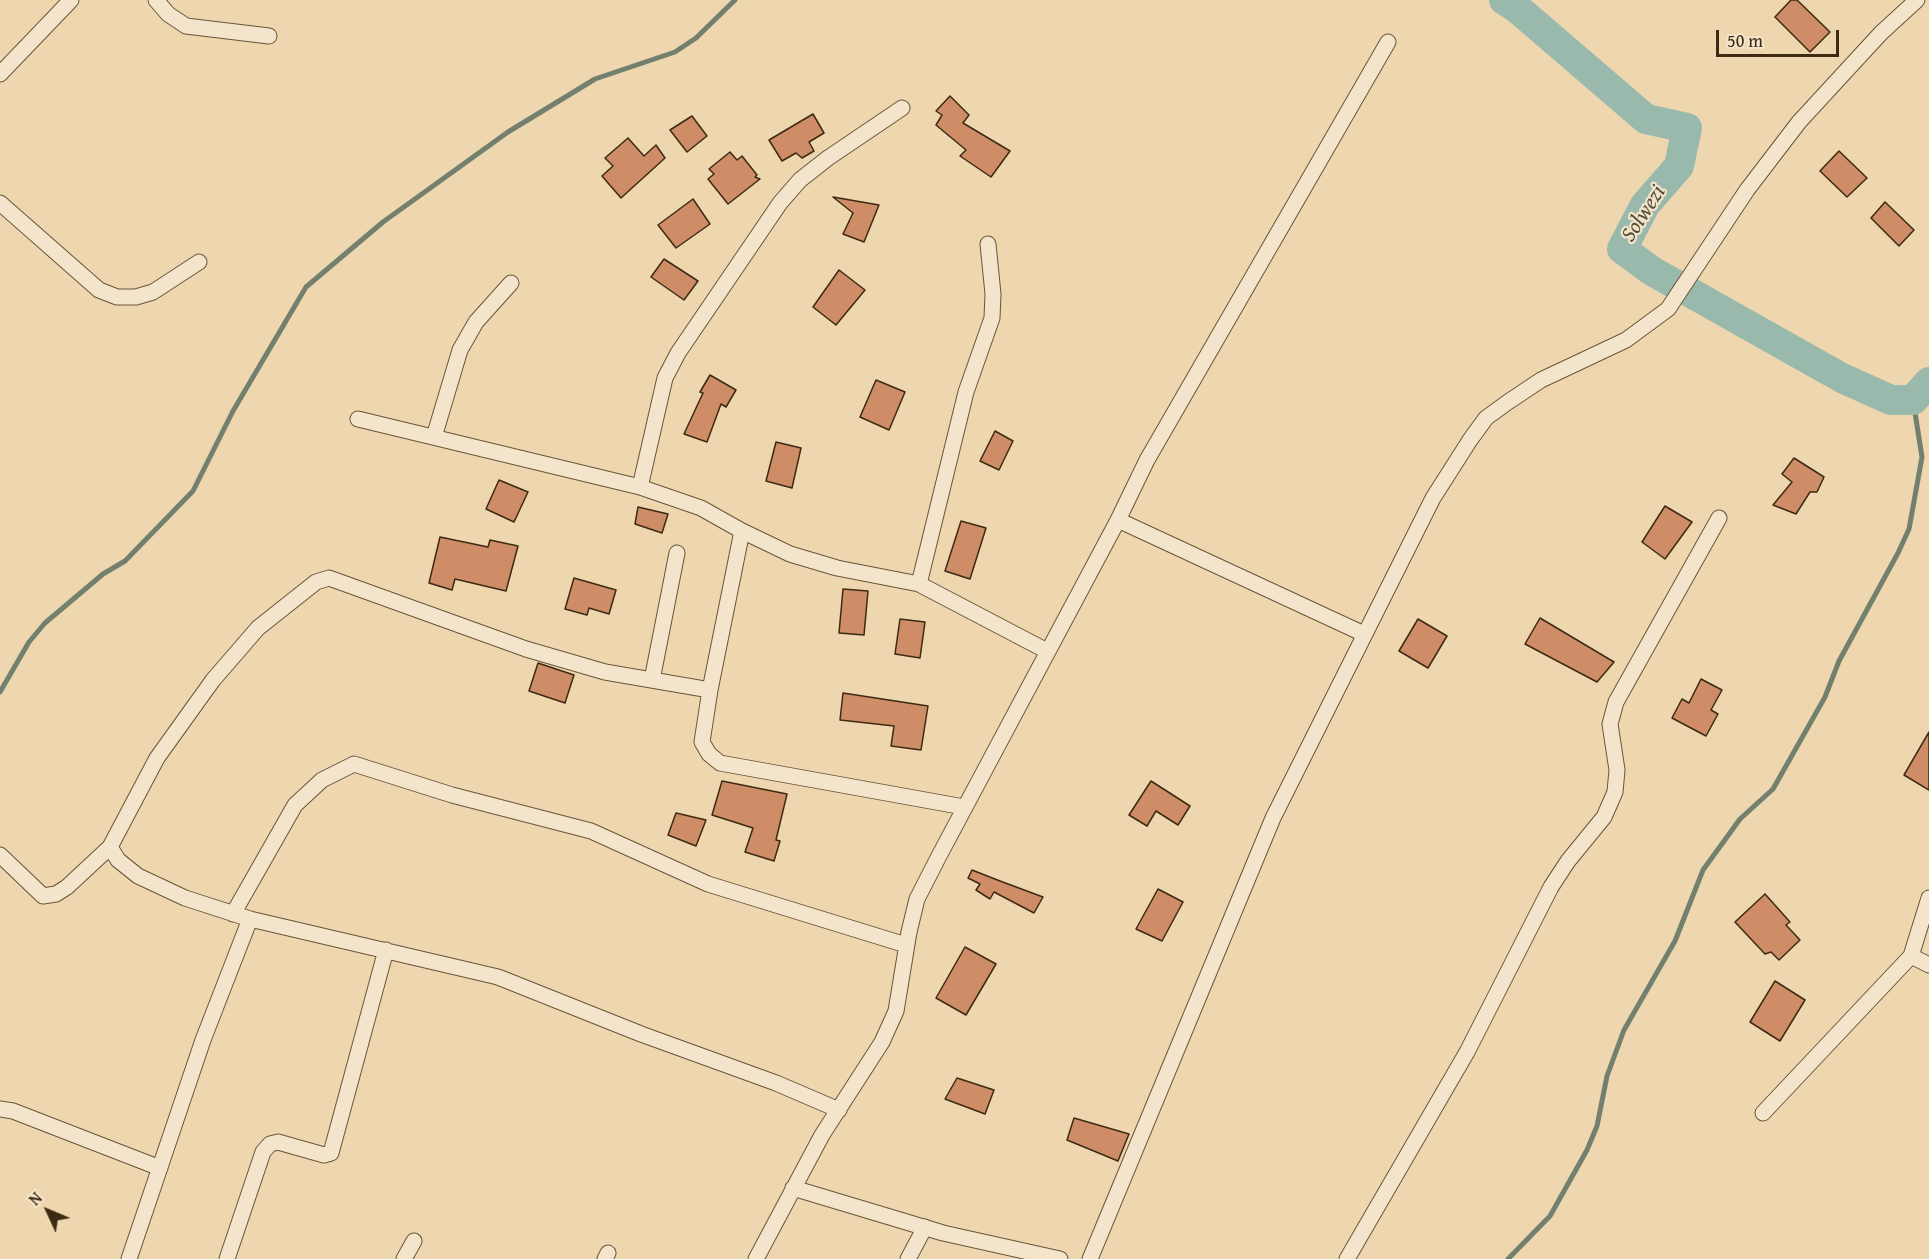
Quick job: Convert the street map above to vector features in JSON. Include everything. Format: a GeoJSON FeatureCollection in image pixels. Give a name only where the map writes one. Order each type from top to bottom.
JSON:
{"type":"FeatureCollection","features":[{"type":"Feature","properties":{"kind":"street"},"geometry":{"type":"LineString","coordinates":[[0,74],[71,0]]}},
{"type":"Feature","properties":{"kind":"street"},"geometry":{"type":"LineString","coordinates":[[156,0],[168,14],[186,26],[269,36]]}},
{"type":"Feature","properties":{"kind":"street"},"geometry":{"type":"LineString","coordinates":[[1090,1259],[1273,818],[1433,498],[1486,418],[1541,380],[1626,340],[1668,309],[1747,190],[1799,122],[1881,33],[1917,0]]}},
{"type":"Feature","properties":{"kind":"street"},"geometry":{"type":"LineString","coordinates":[[756,1259],[793,1188],[882,1042],[896,1011],[906,945],[917,899],[964,807],[1118,520],[1153,450],[1388,42]]}},
{"type":"Feature","properties":{"kind":"street"},"geometry":{"type":"LineString","coordinates":[[640,487],[665,378],[678,353],[780,203],[800,180],[828,158],[902,108]]}},
{"type":"Feature","properties":{"kind":"street"},"geometry":{"type":"LineString","coordinates":[[0,203],[99,290],[117,297],[136,297],[153,292],[199,262]]}},
{"type":"Feature","properties":{"kind":"street"},"geometry":{"type":"LineString","coordinates":[[919,584],[966,392],[992,318],[993,294],[988,244]]}},
{"type":"Feature","properties":{"kind":"street"},"geometry":{"type":"LineString","coordinates":[[434,437],[460,350],[476,322],[511,283]]}},
{"type":"Feature","properties":{"kind":"street"},"geometry":{"type":"LineString","coordinates":[[358,419],[640,487],[701,508],[741,531],[790,554],[837,568],[919,584],[1047,651]]}},
{"type":"Feature","properties":{"kind":"street"},"geometry":{"type":"LineString","coordinates":[[1347,1259],[1467,1052],[1551,887],[1568,861],[1604,817],[1615,792],[1617,770],[1610,724],[1616,702],[1719,518]]}},
{"type":"Feature","properties":{"kind":"street"},"geometry":{"type":"LineString","coordinates":[[1118,520],[1364,634]]}},
{"type":"Feature","properties":{"kind":"street"},"geometry":{"type":"LineString","coordinates":[[741,531],[702,742],[709,754],[720,763],[964,807]]}},
{"type":"Feature","properties":{"kind":"street"},"geometry":{"type":"LineString","coordinates":[[652,680],[677,553]]}},
{"type":"Feature","properties":{"kind":"street"},"geometry":{"type":"LineString","coordinates":[[0,855],[43,896],[56,894],[67,886],[110,847],[158,758],[213,680],[258,628],[316,582],[329,578],[526,649],[605,672],[710,690]]}},
{"type":"Feature","properties":{"kind":"street"},"geometry":{"type":"LineString","coordinates":[[233,914],[295,805],[322,780],[354,764],[452,795],[591,831],[708,884],[906,945]]}},
{"type":"Feature","properties":{"kind":"street"},"geometry":{"type":"LineString","coordinates":[[110,847],[118,860],[138,876],[185,898],[250,919],[498,977],[641,1034],[776,1083],[839,1110]]}},
{"type":"Feature","properties":{"kind":"street"},"geometry":{"type":"LineString","coordinates":[[1763,1113],[1911,956],[1929,898]]}},
{"type":"Feature","properties":{"kind":"street"},"geometry":{"type":"LineString","coordinates":[[129,1259],[203,1040],[250,919]]}},
{"type":"Feature","properties":{"kind":"street"},"geometry":{"type":"LineString","coordinates":[[227,1259],[263,1152],[270,1144],[278,1142],[324,1155],[331,1153],[386,950]]}},
{"type":"Feature","properties":{"kind":"street"},"geometry":{"type":"LineString","coordinates":[[1911,956],[1929,964]]}},
{"type":"Feature","properties":{"kind":"street"},"geometry":{"type":"LineString","coordinates":[[0,1109],[13,1111],[160,1167]]}},
{"type":"Feature","properties":{"kind":"street"},"geometry":{"type":"LineString","coordinates":[[793,1188],[925,1227],[1060,1259]]}},
{"type":"Feature","properties":{"kind":"street"},"geometry":{"type":"LineString","coordinates":[[908,1259],[925,1227]]}},
{"type":"Feature","properties":{"kind":"street"},"geometry":{"type":"LineString","coordinates":[[404,1259],[414,1240]]}},
{"type":"Feature","properties":{"kind":"building"},"geometry":{"type":"Polygon","coordinates":[[[1791,0],[1797,0],[1830,32],[1810,52],[1775,17],[1791,0]]]}},
{"type":"Feature","properties":{"kind":"building"},"geometry":{"type":"Polygon","coordinates":[[[950,96],[969,115],[963,123],[1010,151],[991,177],[960,156],[966,150],[936,125],[942,115],[936,111],[950,96]]]}},
{"type":"Feature","properties":{"kind":"building"},"geometry":{"type":"Polygon","coordinates":[[[813,114],[824,133],[809,142],[814,151],[802,158],[796,153],[782,161],[769,140],[813,114]]]}},
{"type":"Feature","properties":{"kind":"building"},"geometry":{"type":"Polygon","coordinates":[[[692,116],[707,136],[687,152],[670,130],[692,116]]]}},
{"type":"Feature","properties":{"kind":"building"},"geometry":{"type":"Polygon","coordinates":[[[628,138],[644,156],[656,145],[665,158],[621,198],[602,176],[613,166],[605,158],[628,138]]]}},
{"type":"Feature","properties":{"kind":"building"},"geometry":{"type":"Polygon","coordinates":[[[1839,151],[1867,178],[1847,197],[1820,171],[1839,151]]]}},
{"type":"Feature","properties":{"kind":"building"},"geometry":{"type":"Polygon","coordinates":[[[730,152],[737,160],[742,156],[757,175],[755,177],[760,179],[728,204],[708,179],[714,174],[709,169],[730,152]]]}},
{"type":"Feature","properties":{"kind":"building"},"geometry":{"type":"Polygon","coordinates":[[[833,197],[879,205],[864,242],[843,234],[853,213],[833,197]]]}},
{"type":"Feature","properties":{"kind":"building"},"geometry":{"type":"Polygon","coordinates":[[[693,199],[710,224],[676,248],[658,225],[693,199]]]}},
{"type":"Feature","properties":{"kind":"building"},"geometry":{"type":"Polygon","coordinates":[[[1885,202],[1914,230],[1899,246],[1871,218],[1885,202]]]}},
{"type":"Feature","properties":{"kind":"building"},"geometry":{"type":"Polygon","coordinates":[[[664,259],[698,281],[684,300],[651,277],[664,259]]]}},
{"type":"Feature","properties":{"kind":"building"},"geometry":{"type":"Polygon","coordinates":[[[839,270],[865,290],[836,325],[813,307],[839,270]]]}},
{"type":"Feature","properties":{"kind":"building"},"geometry":{"type":"Polygon","coordinates":[[[710,375],[736,390],[726,407],[721,404],[707,442],[684,434],[703,393],[700,392],[710,375]]]}},
{"type":"Feature","properties":{"kind":"building"},"geometry":{"type":"Polygon","coordinates":[[[876,380],[905,392],[889,430],[860,417],[876,380]]]}},
{"type":"Feature","properties":{"kind":"building"},"geometry":{"type":"Polygon","coordinates":[[[995,431],[1013,441],[999,470],[980,461],[995,431]]]}},
{"type":"Feature","properties":{"kind":"building"},"geometry":{"type":"Polygon","coordinates":[[[776,442],[801,448],[792,488],[766,481],[776,442]]]}},
{"type":"Feature","properties":{"kind":"building"},"geometry":{"type":"Polygon","coordinates":[[[1794,458],[1824,477],[1817,492],[1810,492],[1796,514],[1773,505],[1792,482],[1782,474],[1794,458]]]}},
{"type":"Feature","properties":{"kind":"building"},"geometry":{"type":"Polygon","coordinates":[[[499,480],[528,492],[514,522],[486,509],[499,480]]]}},
{"type":"Feature","properties":{"kind":"building"},"geometry":{"type":"Polygon","coordinates":[[[1665,506],[1692,522],[1665,559],[1642,542],[1665,506]]]}},
{"type":"Feature","properties":{"kind":"building"},"geometry":{"type":"Polygon","coordinates":[[[638,507],[668,514],[662,533],[635,524],[638,507]]]}},
{"type":"Feature","properties":{"kind":"building"},"geometry":{"type":"Polygon","coordinates":[[[961,521],[986,528],[970,579],[945,571],[961,521]]]}},
{"type":"Feature","properties":{"kind":"building"},"geometry":{"type":"Polygon","coordinates":[[[440,537],[488,547],[490,540],[518,546],[506,591],[455,579],[452,590],[429,583],[440,537]]]}},
{"type":"Feature","properties":{"kind":"building"},"geometry":{"type":"Polygon","coordinates":[[[574,578],[616,590],[609,614],[589,608],[587,615],[565,609],[574,578]]]}},
{"type":"Feature","properties":{"kind":"building"},"geometry":{"type":"Polygon","coordinates":[[[843,589],[868,591],[864,635],[839,633],[843,589]]]}},
{"type":"Feature","properties":{"kind":"building"},"geometry":{"type":"Polygon","coordinates":[[[1540,618],[1614,662],[1597,682],[1525,644],[1540,618]]]}},
{"type":"Feature","properties":{"kind":"building"},"geometry":{"type":"Polygon","coordinates":[[[900,619],[925,622],[920,658],[895,654],[900,619]]]}},
{"type":"Feature","properties":{"kind":"building"},"geometry":{"type":"Polygon","coordinates":[[[1418,619],[1447,636],[1428,668],[1399,651],[1418,619]]]}},
{"type":"Feature","properties":{"kind":"building"},"geometry":{"type":"Polygon","coordinates":[[[538,663],[574,675],[565,703],[529,691],[538,663]]]}},
{"type":"Feature","properties":{"kind":"building"},"geometry":{"type":"Polygon","coordinates":[[[1701,679],[1722,690],[1711,710],[1718,714],[1706,736],[1672,718],[1682,699],[1689,703],[1701,679]]]}},
{"type":"Feature","properties":{"kind":"building"},"geometry":{"type":"Polygon","coordinates":[[[843,693],[928,706],[921,750],[891,746],[894,726],[840,720],[843,693]]]}},
{"type":"Feature","properties":{"kind":"building"},"geometry":{"type":"Polygon","coordinates":[[[1929,732],[1929,790],[1904,775],[1929,732]]]}},
{"type":"Feature","properties":{"kind":"building"},"geometry":{"type":"Polygon","coordinates":[[[722,781],[787,794],[776,840],[780,841],[774,861],[745,852],[753,828],[712,815],[722,781]]]}},
{"type":"Feature","properties":{"kind":"building"},"geometry":{"type":"Polygon","coordinates":[[[1151,781],[1190,806],[1178,825],[1156,811],[1147,826],[1129,815],[1151,781]]]}},
{"type":"Feature","properties":{"kind":"building"},"geometry":{"type":"Polygon","coordinates":[[[676,813],[706,820],[696,846],[668,835],[676,813]]]}},
{"type":"Feature","properties":{"kind":"building"},"geometry":{"type":"Polygon","coordinates":[[[972,870],[1043,897],[1034,913],[994,892],[990,899],[976,890],[980,884],[968,878],[972,870]]]}},
{"type":"Feature","properties":{"kind":"building"},"geometry":{"type":"Polygon","coordinates":[[[1158,889],[1183,902],[1162,941],[1136,929],[1158,889]]]}},
{"type":"Feature","properties":{"kind":"building"},"geometry":{"type":"Polygon","coordinates":[[[1765,894],[1790,922],[1786,925],[1800,940],[1779,960],[1771,952],[1765,954],[1735,922],[1765,894]]]}},
{"type":"Feature","properties":{"kind":"building"},"geometry":{"type":"Polygon","coordinates":[[[965,947],[996,964],[966,1015],[936,998],[965,947]]]}},
{"type":"Feature","properties":{"kind":"building"},"geometry":{"type":"Polygon","coordinates":[[[1775,981],[1805,1000],[1780,1041],[1750,1022],[1775,981]]]}},
{"type":"Feature","properties":{"kind":"building"},"geometry":{"type":"Polygon","coordinates":[[[957,1078],[994,1090],[985,1114],[945,1099],[957,1078]]]}},
{"type":"Feature","properties":{"kind":"building"},"geometry":{"type":"Polygon","coordinates":[[[1074,1118],[1129,1134],[1118,1161],[1067,1140],[1074,1118]]]}},
{"type":"Feature","properties":{"kind":"waterway"},"geometry":{"type":"LineString","coordinates":[[0,692],[29,642],[45,623],[103,574],[125,561],[193,491],[233,411],[306,287],[383,222],[508,132],[595,79],[675,52],[696,38],[735,0]]}},
{"type":"Feature","properties":{"kind":"waterway","name":"Solwezi"},"geometry":{"type":"LineString","coordinates":[[1504,0],[1518,9],[1646,119],[1687,128],[1679,166],[1645,205],[1622,249],[1652,271],[1842,378],[1891,400],[1913,400],[1929,382]]}},
{"type":"Feature","properties":{"kind":"waterway"},"geometry":{"type":"LineString","coordinates":[[1508,1259],[1550,1216],[1587,1150],[1597,1126],[1607,1076],[1624,1030],[1675,941],[1703,870],[1740,819],[1773,789],[1825,697],[1839,661],[1898,553],[1909,529],[1922,457],[1913,400]]}}]}
